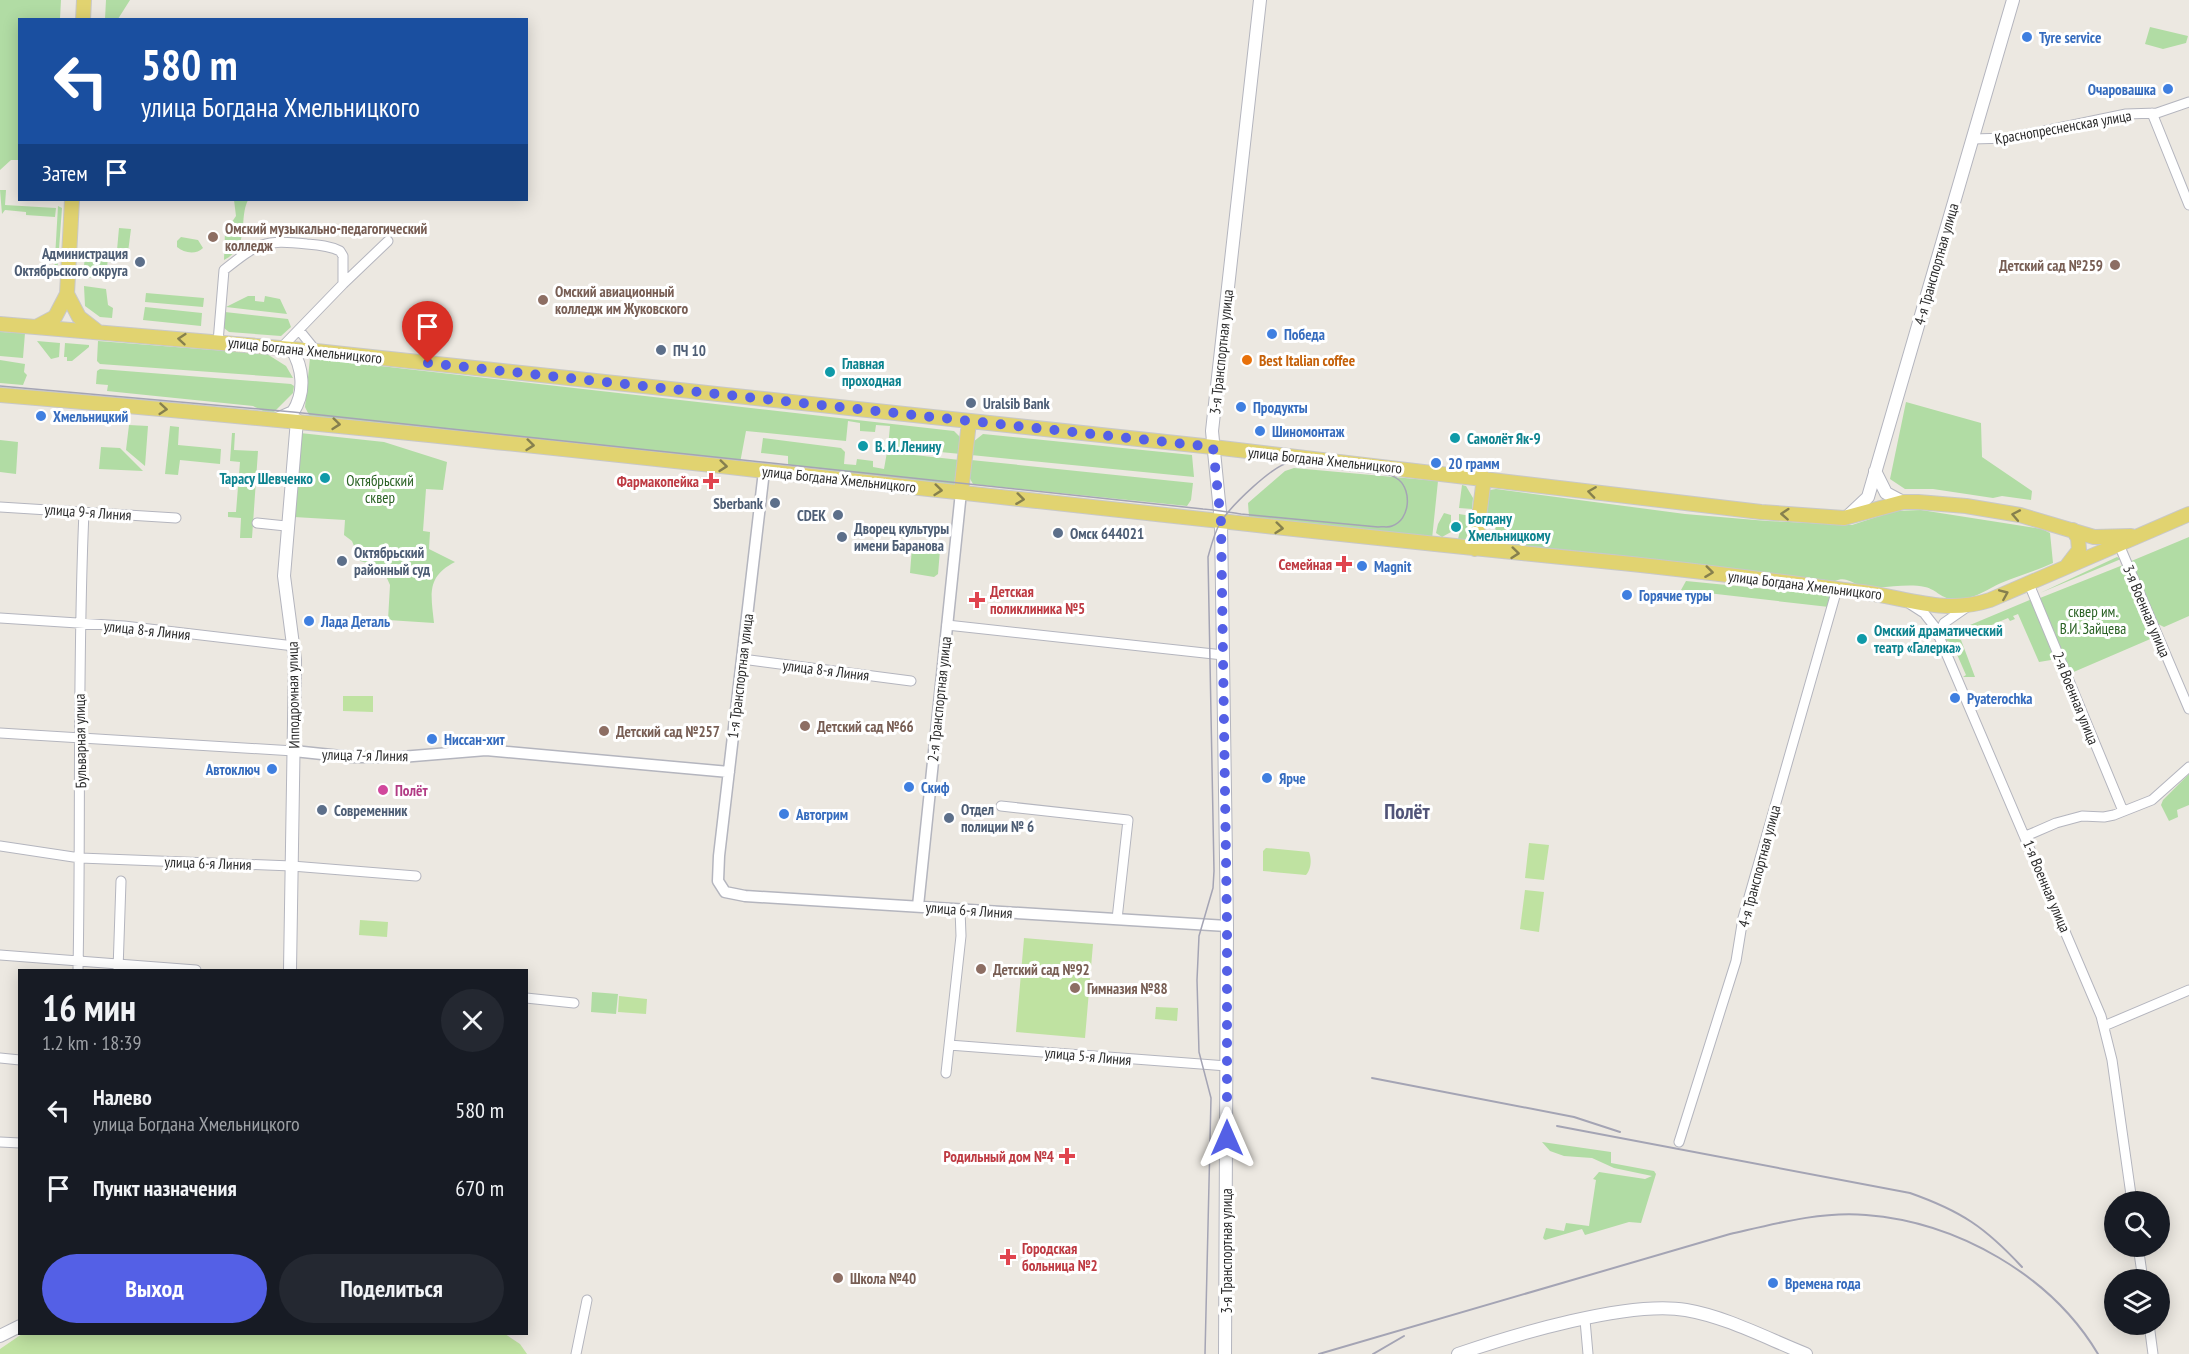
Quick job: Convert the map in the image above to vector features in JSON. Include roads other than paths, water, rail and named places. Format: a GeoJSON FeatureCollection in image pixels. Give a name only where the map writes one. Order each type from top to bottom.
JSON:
{"type":"FeatureCollection","features":[{"type":"Feature","properties":{"kind":"main road"},"geometry":{"type":"LineString","coordinates":[[83,18],[84,0]]}},
{"type":"Feature","properties":{"kind":"main road","name":"3-я Транспортная улица"},"geometry":{"type":"LineString","coordinates":[[1225,1354],[1227,926],[1221,522],[1212,431],[1260,0]]}},
{"type":"Feature","properties":{"kind":"main road","name":"4-я Транспортная улица"},"geometry":{"type":"LineString","coordinates":[[1844,518],[1863,504],[1875,471],[2013,0]]}},
{"type":"Feature","properties":{"kind":"main road"},"geometry":{"type":"LineString","coordinates":[[36,326],[55,317],[67,294],[72,201]]}},
{"type":"Feature","properties":{"kind":"main road"},"geometry":{"type":"LineString","coordinates":[[67,294],[78,317],[98,332]]}},
{"type":"Feature","properties":{"kind":"main road","name":"улица Богдана Хмельницкого"},"geometry":{"type":"LineString","coordinates":[[0,324],[316,351],[1213,447],[1484,478],[1670,503],[1844,518],[1903,502],[1966,506],[2020,515],[2105,538],[2139,535]]}},
{"type":"Feature","properties":{"kind":"main road"},"geometry":{"type":"LineString","coordinates":[[278,419],[292,412],[299,396],[300,366],[286,348]]}},
{"type":"Feature","properties":{"kind":"main road","name":"улица Богдана Хмельницкого"},"geometry":{"type":"LineString","coordinates":[[0,395],[297,420],[1221,522],[1680,569],[1900,598],[1943,608],[1967,607],[2029,584],[2120,546],[2139,535]]}},
{"type":"Feature","properties":{"kind":"main road","name":"Ипподромная улица"},"geometry":{"type":"LineString","coordinates":[[290,969],[294,646],[284,576],[286,526],[297,420]]}},
{"type":"Feature","properties":{"kind":"main road"},"geometry":{"type":"LineString","coordinates":[[962,492],[969,422]]}},
{"type":"Feature","properties":{"kind":"main road"},"geometry":{"type":"LineString","coordinates":[[1875,471],[1886,493],[1903,502]]}},
{"type":"Feature","properties":{"kind":"main road"},"geometry":{"type":"LineString","coordinates":[[1475,549],[1484,478]]}},
{"type":"Feature","properties":{"kind":"main road"},"geometry":{"type":"LineString","coordinates":[[2139,535],[2189,514]]}},
{"type":"Feature","properties":{"kind":"main road"},"geometry":{"type":"LineString","coordinates":[[2063,570],[2079,550],[2078,538],[2073,530]]}},
{"type":"Feature","properties":{"kind":"main road"},"geometry":{"type":"LineString","coordinates":[[1458,1354],[1491,1343],[1585,1320],[1654,1308],[1681,1309],[1716,1319],[1806,1354]]}},
{"type":"Feature","properties":{"kind":"main road"},"geometry":{"type":"LineString","coordinates":[[0,1336],[18,1327]]}},
{"type":"Feature","properties":{"kind":"street","name":"Краснопресненская улица"},"geometry":{"type":"LineString","coordinates":[[1972,139],[2009,138],[2126,114],[2152,113],[2189,102]]}},
{"type":"Feature","properties":{"kind":"street"},"geometry":{"type":"LineString","coordinates":[[2152,113],[2189,206]]}},
{"type":"Feature","properties":{"kind":"street"},"geometry":{"type":"LineString","coordinates":[[218,342],[224,270],[258,246],[274,240],[333,248],[343,256],[343,284]]}},
{"type":"Feature","properties":{"kind":"street"},"geometry":{"type":"LineString","coordinates":[[286,348],[299,330],[387,241]]}},
{"type":"Feature","properties":{"kind":"street"},"geometry":{"type":"LineString","coordinates":[[299,330],[316,351]]}},
{"type":"Feature","properties":{"kind":"street","name":"1-я Транспортная улица"},"geometry":{"type":"LineString","coordinates":[[718,881],[764,471]]}},
{"type":"Feature","properties":{"kind":"street","name":"2-я Транспортная улица"},"geometry":{"type":"LineString","coordinates":[[918,906],[962,492]]}},
{"type":"Feature","properties":{"kind":"street","name":"улица 9-я Линия"},"geometry":{"type":"LineString","coordinates":[[0,507],[176,518]]}},
{"type":"Feature","properties":{"kind":"street","name":"Бульварная улица"},"geometry":{"type":"LineString","coordinates":[[78,966],[79,624],[84,512]]}},
{"type":"Feature","properties":{"kind":"street"},"geometry":{"type":"LineString","coordinates":[[257,523],[286,526]]}},
{"type":"Feature","properties":{"kind":"street","name":"3-я Военная улица"},"geometry":{"type":"LineString","coordinates":[[2120,546],[2189,709]]}},
{"type":"Feature","properties":{"kind":"street","name":"2-я Военная улица"},"geometry":{"type":"LineString","coordinates":[[2029,584],[2123,811]]}},
{"type":"Feature","properties":{"kind":"street","name":"4-я Транспортная улица"},"geometry":{"type":"LineString","coordinates":[[1679,1142],[1736,961],[1743,918],[1838,589]]}},
{"type":"Feature","properties":{"kind":"street","name":"1-я Военная улица"},"geometry":{"type":"LineString","coordinates":[[1900,598],[1928,617],[1938,636],[2026,836],[2104,1026],[2112,1060],[2130,1191]]}},
{"type":"Feature","properties":{"kind":"street"},"geometry":{"type":"LineString","coordinates":[[1938,636],[1944,623],[1967,607]]}},
{"type":"Feature","properties":{"kind":"street","name":"улица 8-я Линия"},"geometry":{"type":"LineString","coordinates":[[0,618],[124,626],[294,646]]}},
{"type":"Feature","properties":{"kind":"street"},"geometry":{"type":"LineString","coordinates":[[947,625],[1223,655]]}},
{"type":"Feature","properties":{"kind":"street","name":"улица 8-я Линия"},"geometry":{"type":"LineString","coordinates":[[742,659],[911,681]]}},
{"type":"Feature","properties":{"kind":"street","name":"улица 7-я Линия"},"geometry":{"type":"LineString","coordinates":[[0,733],[294,751],[314,755],[401,757],[486,750],[729,772]]}},
{"type":"Feature","properties":{"kind":"street"},"geometry":{"type":"LineString","coordinates":[[2026,836],[2056,823],[2082,816],[2104,818],[2152,800],[2189,767]]}},
{"type":"Feature","properties":{"kind":"street"},"geometry":{"type":"LineString","coordinates":[[1001,806],[1128,820],[1117,919]]}},
{"type":"Feature","properties":{"kind":"street","name":"улица 6-я Линия"},"geometry":{"type":"LineString","coordinates":[[0,846],[80,858],[292,866],[416,876]]}},
{"type":"Feature","properties":{"kind":"street"},"geometry":{"type":"LineString","coordinates":[[118,968],[121,880]]}},
{"type":"Feature","properties":{"kind":"street","name":"улица 6-я Линия"},"geometry":{"type":"LineString","coordinates":[[718,881],[725,892],[731,894],[1227,926]]}},
{"type":"Feature","properties":{"kind":"street"},"geometry":{"type":"LineString","coordinates":[[946,1073],[961,936],[960,909]]}},
{"type":"Feature","properties":{"kind":"street"},"geometry":{"type":"LineString","coordinates":[[0,955],[78,966],[157,969]]}},
{"type":"Feature","properties":{"kind":"street"},"geometry":{"type":"LineString","coordinates":[[2104,1026],[2189,990]]}},
{"type":"Feature","properties":{"kind":"street"},"geometry":{"type":"LineString","coordinates":[[528,998],[574,1003]]}},
{"type":"Feature","properties":{"kind":"street","name":"улица 5-я Линия"},"geometry":{"type":"LineString","coordinates":[[949,1045],[1227,1066]]}},
{"type":"Feature","properties":{"kind":"street"},"geometry":{"type":"LineString","coordinates":[[0,1058],[18,1060]]}},
{"type":"Feature","properties":{"kind":"street"},"geometry":{"type":"LineString","coordinates":[[0,1142],[18,1143]]}},
{"type":"Feature","properties":{"kind":"street"},"geometry":{"type":"LineString","coordinates":[[576,1354],[587,1300]]}},
{"type":"Feature","properties":{"kind":"street"},"geometry":{"type":"LineString","coordinates":[[1585,1320],[1588,1354]]}},
{"type":"Feature","properties":{"kind":"street"},"geometry":{"type":"LineString","coordinates":[[2150,1335],[2153,1354]]}},
{"type":"Feature","properties":{"kind":"tram line"},"geometry":{"type":"LineString","coordinates":[[0,386],[293,412],[1213,510],[1222,511],[1227,512],[1231,513],[1378,527],[1390,527],[1398,523],[1406,512],[1406,491],[1399,480],[1393,476],[1367,469],[1305,462],[1284,464],[1253,487],[1242,497],[1233,507],[1225,516],[1216,531],[1208,557],[1214,871],[1213,888],[1199,936],[1197,980],[1199,1052],[1211,1098],[1205,1354]]}},
{"type":"Feature","properties":{"kind":"railway"},"geometry":{"type":"LineString","coordinates":[[1372,1078],[1574,1117],[1620,1132]]}},
{"type":"Feature","properties":{"kind":"railway"},"geometry":{"type":"LineString","coordinates":[[1557,1126],[1910,1193],[1944,1207],[1971,1222],[1996,1241],[2022,1267]]}},
{"type":"Feature","properties":{"kind":"railway"},"geometry":{"type":"LineString","coordinates":[[1319,1354],[1730,1234],[1798,1219],[1849,1214],[1900,1220],[1934,1229],[1967,1241],[1998,1258],[2028,1277],[2055,1300],[2098,1354]]}},
{"type":"Feature","properties":{"kind":"railway"},"geometry":{"type":"LineString","coordinates":[[1373,1354],[1404,1336]]}},
{"type":"Feature","properties":{"kind":"place","name":"Tyre service"},"geometry":{"type":"Point","coordinates":[2027,37]}},
{"type":"Feature","properties":{"kind":"place","name":"Очаровашка"},"geometry":{"type":"Point","coordinates":[2168,89]}},
{"type":"Feature","properties":{"kind":"place","name":"Омский музыкально-педагогический колледж"},"geometry":{"type":"Point","coordinates":[213,237]}},
{"type":"Feature","properties":{"kind":"place","name":"Администрация Октябрьского округа"},"geometry":{"type":"Point","coordinates":[140,262]}},
{"type":"Feature","properties":{"kind":"place","name":"Детский сад №259"},"geometry":{"type":"Point","coordinates":[2115,265]}},
{"type":"Feature","properties":{"kind":"place","name":"Омский авиационный колледж им Жуковского"},"geometry":{"type":"Point","coordinates":[543,300]}},
{"type":"Feature","properties":{"kind":"place","name":"Победа"},"geometry":{"type":"Point","coordinates":[1272,334]}},
{"type":"Feature","properties":{"kind":"place","name":"ПЧ 10"},"geometry":{"type":"Point","coordinates":[661,350]}},
{"type":"Feature","properties":{"kind":"place","name":"Best Italian coffee"},"geometry":{"type":"Point","coordinates":[1247,360]}},
{"type":"Feature","properties":{"kind":"place","name":"Главная проходная"},"geometry":{"type":"Point","coordinates":[830,372]}},
{"type":"Feature","properties":{"kind":"place","name":"Uralsib Bank"},"geometry":{"type":"Point","coordinates":[971,403]}},
{"type":"Feature","properties":{"kind":"place","name":"Продукты"},"geometry":{"type":"Point","coordinates":[1241,407]}},
{"type":"Feature","properties":{"kind":"place","name":"Хмельницкий"},"geometry":{"type":"Point","coordinates":[41,416]}},
{"type":"Feature","properties":{"kind":"place","name":"Шиномонтаж"},"geometry":{"type":"Point","coordinates":[1260,431]}},
{"type":"Feature","properties":{"kind":"place","name":"Самолёт Як-9"},"geometry":{"type":"Point","coordinates":[1455,438]}},
{"type":"Feature","properties":{"kind":"place","name":"В. И. Ленину"},"geometry":{"type":"Point","coordinates":[863,446]}},
{"type":"Feature","properties":{"kind":"place","name":"20 грамм"},"geometry":{"type":"Point","coordinates":[1436,463]}},
{"type":"Feature","properties":{"kind":"place","name":"Тарасу Шевченко"},"geometry":{"type":"Point","coordinates":[325,478]}},
{"type":"Feature","properties":{"kind":"place","name":"Фармакопейка"},"geometry":{"type":"Point","coordinates":[711,481]}},
{"type":"Feature","properties":{"kind":"place","name":"Sberbank"},"geometry":{"type":"Point","coordinates":[775,503]}},
{"type":"Feature","properties":{"kind":"place","name":"CDEK"},"geometry":{"type":"Point","coordinates":[838,515]}},
{"type":"Feature","properties":{"kind":"place","name":"Богдану Хмельницкому"},"geometry":{"type":"Point","coordinates":[1456,527]}},
{"type":"Feature","properties":{"kind":"place","name":"Омск 644021"},"geometry":{"type":"Point","coordinates":[1058,533]}},
{"type":"Feature","properties":{"kind":"place","name":"Дворец культуры имени Баранова"},"geometry":{"type":"Point","coordinates":[842,537]}},
{"type":"Feature","properties":{"kind":"place","name":"Октябрьский районный суд"},"geometry":{"type":"Point","coordinates":[342,561]}},
{"type":"Feature","properties":{"kind":"place","name":"Семейная"},"geometry":{"type":"Point","coordinates":[1344,564]}},
{"type":"Feature","properties":{"kind":"place","name":"Magnit"},"geometry":{"type":"Point","coordinates":[1362,566]}},
{"type":"Feature","properties":{"kind":"place","name":"Горячие туры"},"geometry":{"type":"Point","coordinates":[1627,595]}},
{"type":"Feature","properties":{"kind":"place","name":"Детская поликлиника №5"},"geometry":{"type":"Point","coordinates":[977,600]}},
{"type":"Feature","properties":{"kind":"place","name":"Лада Деталь"},"geometry":{"type":"Point","coordinates":[309,621]}},
{"type":"Feature","properties":{"kind":"place","name":"Омский драматический театр «Галерка»"},"geometry":{"type":"Point","coordinates":[1862,639]}},
{"type":"Feature","properties":{"kind":"place","name":"Pyaterochka"},"geometry":{"type":"Point","coordinates":[1955,698]}},
{"type":"Feature","properties":{"kind":"place","name":"Детский сад №66"},"geometry":{"type":"Point","coordinates":[805,726]}},
{"type":"Feature","properties":{"kind":"place","name":"Детский сад №257"},"geometry":{"type":"Point","coordinates":[604,731]}},
{"type":"Feature","properties":{"kind":"place","name":"Ниссан-хит"},"geometry":{"type":"Point","coordinates":[432,739]}},
{"type":"Feature","properties":{"kind":"place","name":"Автоключ"},"geometry":{"type":"Point","coordinates":[272,769]}},
{"type":"Feature","properties":{"kind":"place","name":"Ярче"},"geometry":{"type":"Point","coordinates":[1267,778]}},
{"type":"Feature","properties":{"kind":"place","name":"Скиф"},"geometry":{"type":"Point","coordinates":[909,787]}},
{"type":"Feature","properties":{"kind":"place","name":"Полёт"},"geometry":{"type":"Point","coordinates":[383,790]}},
{"type":"Feature","properties":{"kind":"place","name":"Современник"},"geometry":{"type":"Point","coordinates":[322,810]}},
{"type":"Feature","properties":{"kind":"place","name":"Автогрим"},"geometry":{"type":"Point","coordinates":[784,814]}},
{"type":"Feature","properties":{"kind":"place","name":"Отдел полиции № 6"},"geometry":{"type":"Point","coordinates":[949,818]}},
{"type":"Feature","properties":{"kind":"place","name":"Детский сад №92"},"geometry":{"type":"Point","coordinates":[981,969]}},
{"type":"Feature","properties":{"kind":"place","name":"Гимназия №88"},"geometry":{"type":"Point","coordinates":[1075,988]}},
{"type":"Feature","properties":{"kind":"place","name":"Родильный дом №4"},"geometry":{"type":"Point","coordinates":[1067,1156]}},
{"type":"Feature","properties":{"kind":"place","name":"Городская больница №2"},"geometry":{"type":"Point","coordinates":[1008,1257]}},
{"type":"Feature","properties":{"kind":"place","name":"Школа №40"},"geometry":{"type":"Point","coordinates":[838,1278]}},
{"type":"Feature","properties":{"kind":"place","name":"Времена года"},"geometry":{"type":"Point","coordinates":[1773,1283]}},
{"type":"Feature","properties":{"kind":"district","name":"Полёт"},"geometry":{"type":"Point","coordinates":[1407,811]}},
{"type":"Feature","properties":{"kind":"park label","name":"Октябрьский сквер"},"geometry":{"type":"Point","coordinates":[380,488]}},
{"type":"Feature","properties":{"kind":"park label","name":"сквер им. В.И. Зайцева"},"geometry":{"type":"Point","coordinates":[2093,620]}}]}
